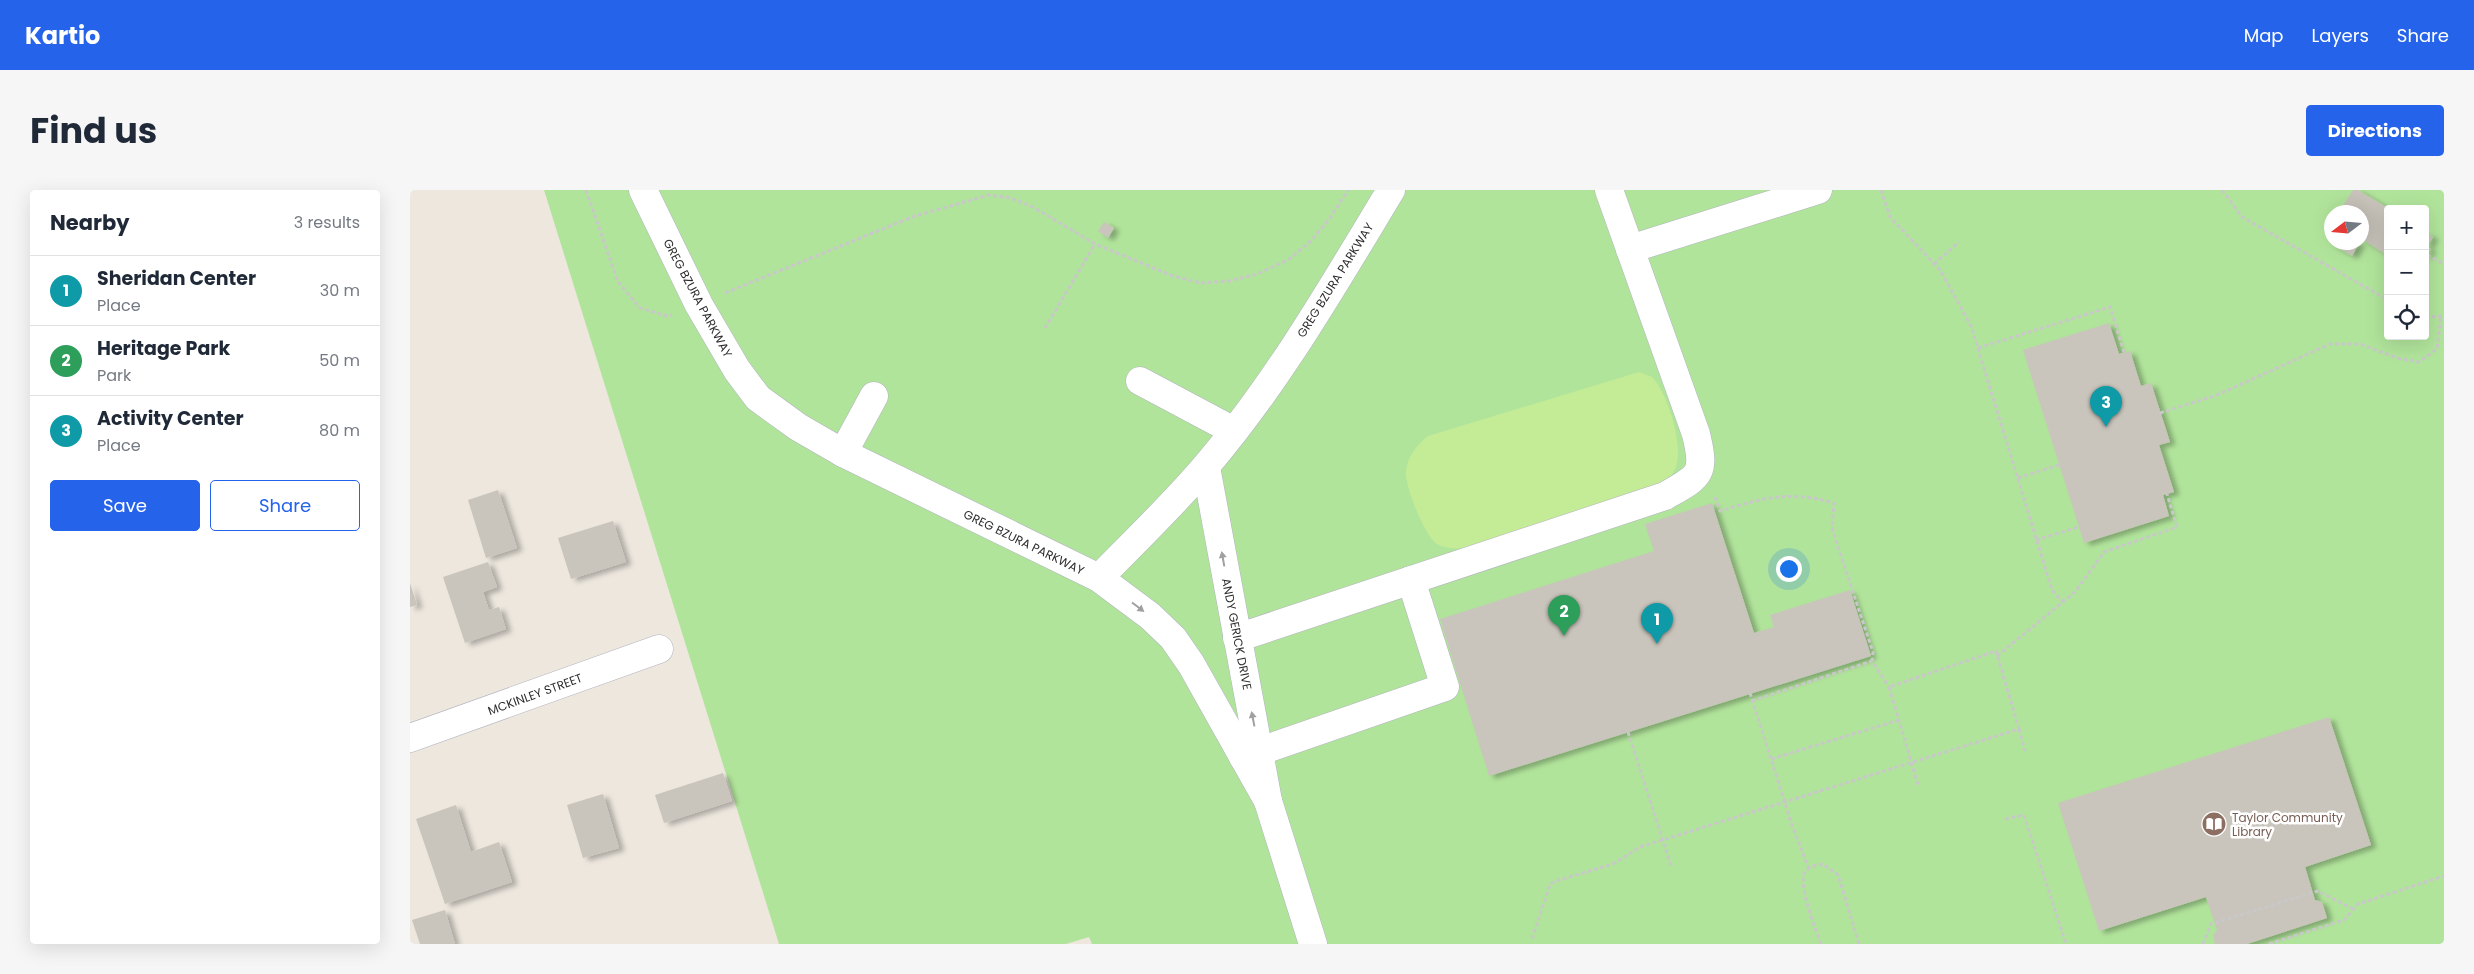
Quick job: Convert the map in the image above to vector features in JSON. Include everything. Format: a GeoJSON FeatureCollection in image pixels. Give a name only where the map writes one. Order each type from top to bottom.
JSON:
{"type":"FeatureCollection","features":[{"type":"Feature","properties":{"kind":"street","name":"GREG BZURA PARKWAY"},"geometry":{"type":"LineString","coordinates":[[643,190],[699,305],[746,384],[772,410],[843,453],[1099,578],[1206,467],[1234,431],[1312,321],[1391,190]]}},
{"type":"Feature","properties":{"kind":"street"},"geometry":{"type":"LineString","coordinates":[[1237,638],[1665,496],[1690,482],[1700,471],[1702,457],[1696,434],[1609,190]]}},
{"type":"Feature","properties":{"kind":"street"},"geometry":{"type":"LineString","coordinates":[[1630,249],[1818,190]]}},
{"type":"Feature","properties":{"kind":"street"},"geometry":{"type":"LineString","coordinates":[[1140,380],[1234,431]]}},
{"type":"Feature","properties":{"kind":"street"},"geometry":{"type":"LineString","coordinates":[[843,453],[874,396]]}},
{"type":"Feature","properties":{"kind":"street","name":"ANDY GERICK DRIVE"},"geometry":{"type":"LineString","coordinates":[[1206,467],[1237,638],[1251,755],[1268,802],[1313,944]]}},
{"type":"Feature","properties":{"kind":"street","name":"ANDY GERICK DRIVE"},"geometry":{"type":"LineString","coordinates":[[1099,578],[1150,616],[1173,638],[1251,755]]}},
{"type":"Feature","properties":{"kind":"street"},"geometry":{"type":"LineString","coordinates":[[1251,755],[1445,687],[1411,580]]}},
{"type":"Feature","properties":{"kind":"street","name":"MCKINLEY STREET"},"geometry":{"type":"LineString","coordinates":[[410,738],[659,649]]}},
{"type":"Feature","properties":{"kind":"path"},"geometry":{"type":"LineString","coordinates":[[586,190],[618,282],[640,308],[667,316],[676,314]]}},
{"type":"Feature","properties":{"kind":"path"},"geometry":{"type":"LineString","coordinates":[[722,294],[912,217],[989,195],[1011,198],[1033,207],[1095,244],[1173,276],[1201,283],[1229,281],[1257,274],[1288,260],[1311,241],[1330,218],[1348,190]]}},
{"type":"Feature","properties":{"kind":"path"},"geometry":{"type":"LineString","coordinates":[[1881,190],[1890,217],[1940,270],[1971,326],[2052,590],[2063,602]]}},
{"type":"Feature","properties":{"kind":"path"},"geometry":{"type":"LineString","coordinates":[[2222,190],[2242,217],[2384,298]]}},
{"type":"Feature","properties":{"kind":"path"},"geometry":{"type":"LineString","coordinates":[[1934,264],[1959,242]]}},
{"type":"Feature","properties":{"kind":"path"},"geometry":{"type":"LineString","coordinates":[[1045,328],[1095,244]]}},
{"type":"Feature","properties":{"kind":"path"},"geometry":{"type":"LineString","coordinates":[[2429,255],[2444,264]]}},
{"type":"Feature","properties":{"kind":"path"},"geometry":{"type":"LineString","coordinates":[[1978,348],[2110,307],[2124,352]]}},
{"type":"Feature","properties":{"kind":"path"},"geometry":{"type":"LineString","coordinates":[[2160,412],[2218,395],[2330,344],[2360,344],[2397,358],[2419,362],[2437,350],[2443,316],[2429,317]]}},
{"type":"Feature","properties":{"kind":"path"},"geometry":{"type":"LineString","coordinates":[[2018,478],[2059,465]]}},
{"type":"Feature","properties":{"kind":"path"},"geometry":{"type":"LineString","coordinates":[[1700,471],[1713,492],[1720,510],[1768,496],[1813,497],[1834,503],[1832,527],[1873,652],[1872,661],[1889,687],[1918,785]]}},
{"type":"Feature","properties":{"kind":"path"},"geometry":{"type":"LineString","coordinates":[[1997,656],[2075,592],[2104,552],[2177,527],[2167,494]]}},
{"type":"Feature","properties":{"kind":"path"},"geometry":{"type":"LineString","coordinates":[[2036,540],[2079,527]]}},
{"type":"Feature","properties":{"kind":"path"},"geometry":{"type":"LineString","coordinates":[[1889,687],[1996,651],[2025,751]]}},
{"type":"Feature","properties":{"kind":"path"},"geometry":{"type":"LineString","coordinates":[[1752,700],[1872,661]]}},
{"type":"Feature","properties":{"kind":"path"},"geometry":{"type":"LineString","coordinates":[[1750,694],[1809,869]]}},
{"type":"Feature","properties":{"kind":"path"},"geometry":{"type":"LineString","coordinates":[[1771,759],[1899,720]]}},
{"type":"Feature","properties":{"kind":"path"},"geometry":{"type":"LineString","coordinates":[[1532,939],[1550,884],[1613,864],[1640,847],[2019,729]]}},
{"type":"Feature","properties":{"kind":"path"},"geometry":{"type":"LineString","coordinates":[[1628,732],[1671,866]]}},
{"type":"Feature","properties":{"kind":"path"},"geometry":{"type":"LineString","coordinates":[[2005,819],[2024,815],[2066,944]]}},
{"type":"Feature","properties":{"kind":"path"},"geometry":{"type":"LineString","coordinates":[[1821,944],[1802,882],[1805,871],[1823,864],[1838,875],[1859,944]]}},
{"type":"Feature","properties":{"kind":"path"},"geometry":{"type":"LineString","coordinates":[[2269,944],[2344,920],[2358,904],[2444,876]]}},
{"type":"Feature","properties":{"kind":"path"},"geometry":{"type":"LineString","coordinates":[[2203,944],[2211,924],[2318,891],[2353,909]]}},
{"type":"Feature","properties":{"kind":"green space"},"geometry":{"type":"Polygon","coordinates":[[[544,190],[2444,190],[2444,944],[1092,944],[1089,937],[1066,944],[779,944],[544,190]]]}},
{"type":"Feature","properties":{"kind":"green space"},"geometry":{"type":"Polygon","coordinates":[[[1639,372],[1653,378],[1659,386],[1673,422],[1678,448],[1678,460],[1675,469],[1667,480],[1656,487],[1464,549],[1443,547],[1432,539],[1416,510],[1406,478],[1409,460],[1420,443],[1428,436],[1639,372]]]}},
{"type":"Feature","properties":{"kind":"building"},"geometry":{"type":"Polygon","coordinates":[[[2353,190],[2358,190],[2384,206],[2384,253],[2369,244],[2369,205],[2343,205],[2353,190]]]}},
{"type":"Feature","properties":{"kind":"building"},"geometry":{"type":"Polygon","coordinates":[[[1104,222],[1114,228],[1108,238],[1098,231],[1104,222]]]}},
{"type":"Feature","properties":{"kind":"building"},"geometry":{"type":"Polygon","coordinates":[[[2429,234],[2433,237],[2429,244],[2429,234]]]}},
{"type":"Feature","properties":{"kind":"building"},"geometry":{"type":"Polygon","coordinates":[[[2342,250],[2355,250],[2352,256],[2342,250]]]}},
{"type":"Feature","properties":{"kind":"building"},"geometry":{"type":"Polygon","coordinates":[[[2109,323],[2119,354],[2130,351],[2141,386],[2151,383],[2170,442],[2159,445],[2174,492],[2163,495],[2169,516],[2084,543],[2023,350],[2109,323]]]}},
{"type":"Feature","properties":{"kind":"building"},"geometry":{"type":"Polygon","coordinates":[[[498,490],[517,548],[486,558],[468,500],[498,490]]]}},
{"type":"Feature","properties":{"kind":"building"},"geometry":{"type":"Polygon","coordinates":[[[1712,503],[1754,633],[1774,627],[1770,615],[1850,590],[1871,656],[1489,776],[1440,619],[1654,551],[1645,524],[1712,503]]]}},
{"type":"Feature","properties":{"kind":"building"},"geometry":{"type":"Polygon","coordinates":[[[613,521],[626,562],[571,579],[558,538],[613,521]]]}},
{"type":"Feature","properties":{"kind":"building"},"geometry":{"type":"Polygon","coordinates":[[[488,562],[497,587],[483,592],[489,610],[499,607],[506,629],[465,643],[443,577],[488,562]]]}},
{"type":"Feature","properties":{"kind":"building"},"geometry":{"type":"Polygon","coordinates":[[[410,583],[417,605],[410,607],[410,583]]]}},
{"type":"Feature","properties":{"kind":"building","name":"Taylor Community Library"},"geometry":{"type":"Polygon","coordinates":[[[2329,717],[2371,845],[2305,867],[2315,900],[2322,902],[2327,918],[2247,944],[2215,944],[2213,935],[2217,930],[2206,897],[2099,931],[2058,803],[2329,717]]]}},
{"type":"Feature","properties":{"kind":"building"},"geometry":{"type":"Polygon","coordinates":[[[723,773],[732,801],[664,823],[655,795],[723,773]]]}},
{"type":"Feature","properties":{"kind":"building"},"geometry":{"type":"Polygon","coordinates":[[[603,794],[619,848],[583,858],[567,805],[603,794]]]}},
{"type":"Feature","properties":{"kind":"building"},"geometry":{"type":"Polygon","coordinates":[[[456,805],[471,852],[499,842],[512,882],[445,904],[416,819],[456,805]]]}},
{"type":"Feature","properties":{"kind":"building"},"geometry":{"type":"Polygon","coordinates":[[[445,910],[455,944],[420,944],[412,920],[445,910]]]}},
{"type":"Feature","properties":{"kind":"place","name":"Activity Center"},"geometry":{"type":"Point","coordinates":[2106,427]}},
{"type":"Feature","properties":{"kind":"place","name":"Heritage Park"},"geometry":{"type":"Point","coordinates":[1564,636]}},
{"type":"Feature","properties":{"kind":"place","name":"Sheridan Center"},"geometry":{"type":"Point","coordinates":[1657,644]}},
{"type":"Feature","properties":{"kind":"place","name":"Taylor Community Library"},"geometry":{"type":"Point","coordinates":[2214,824]}}]}
